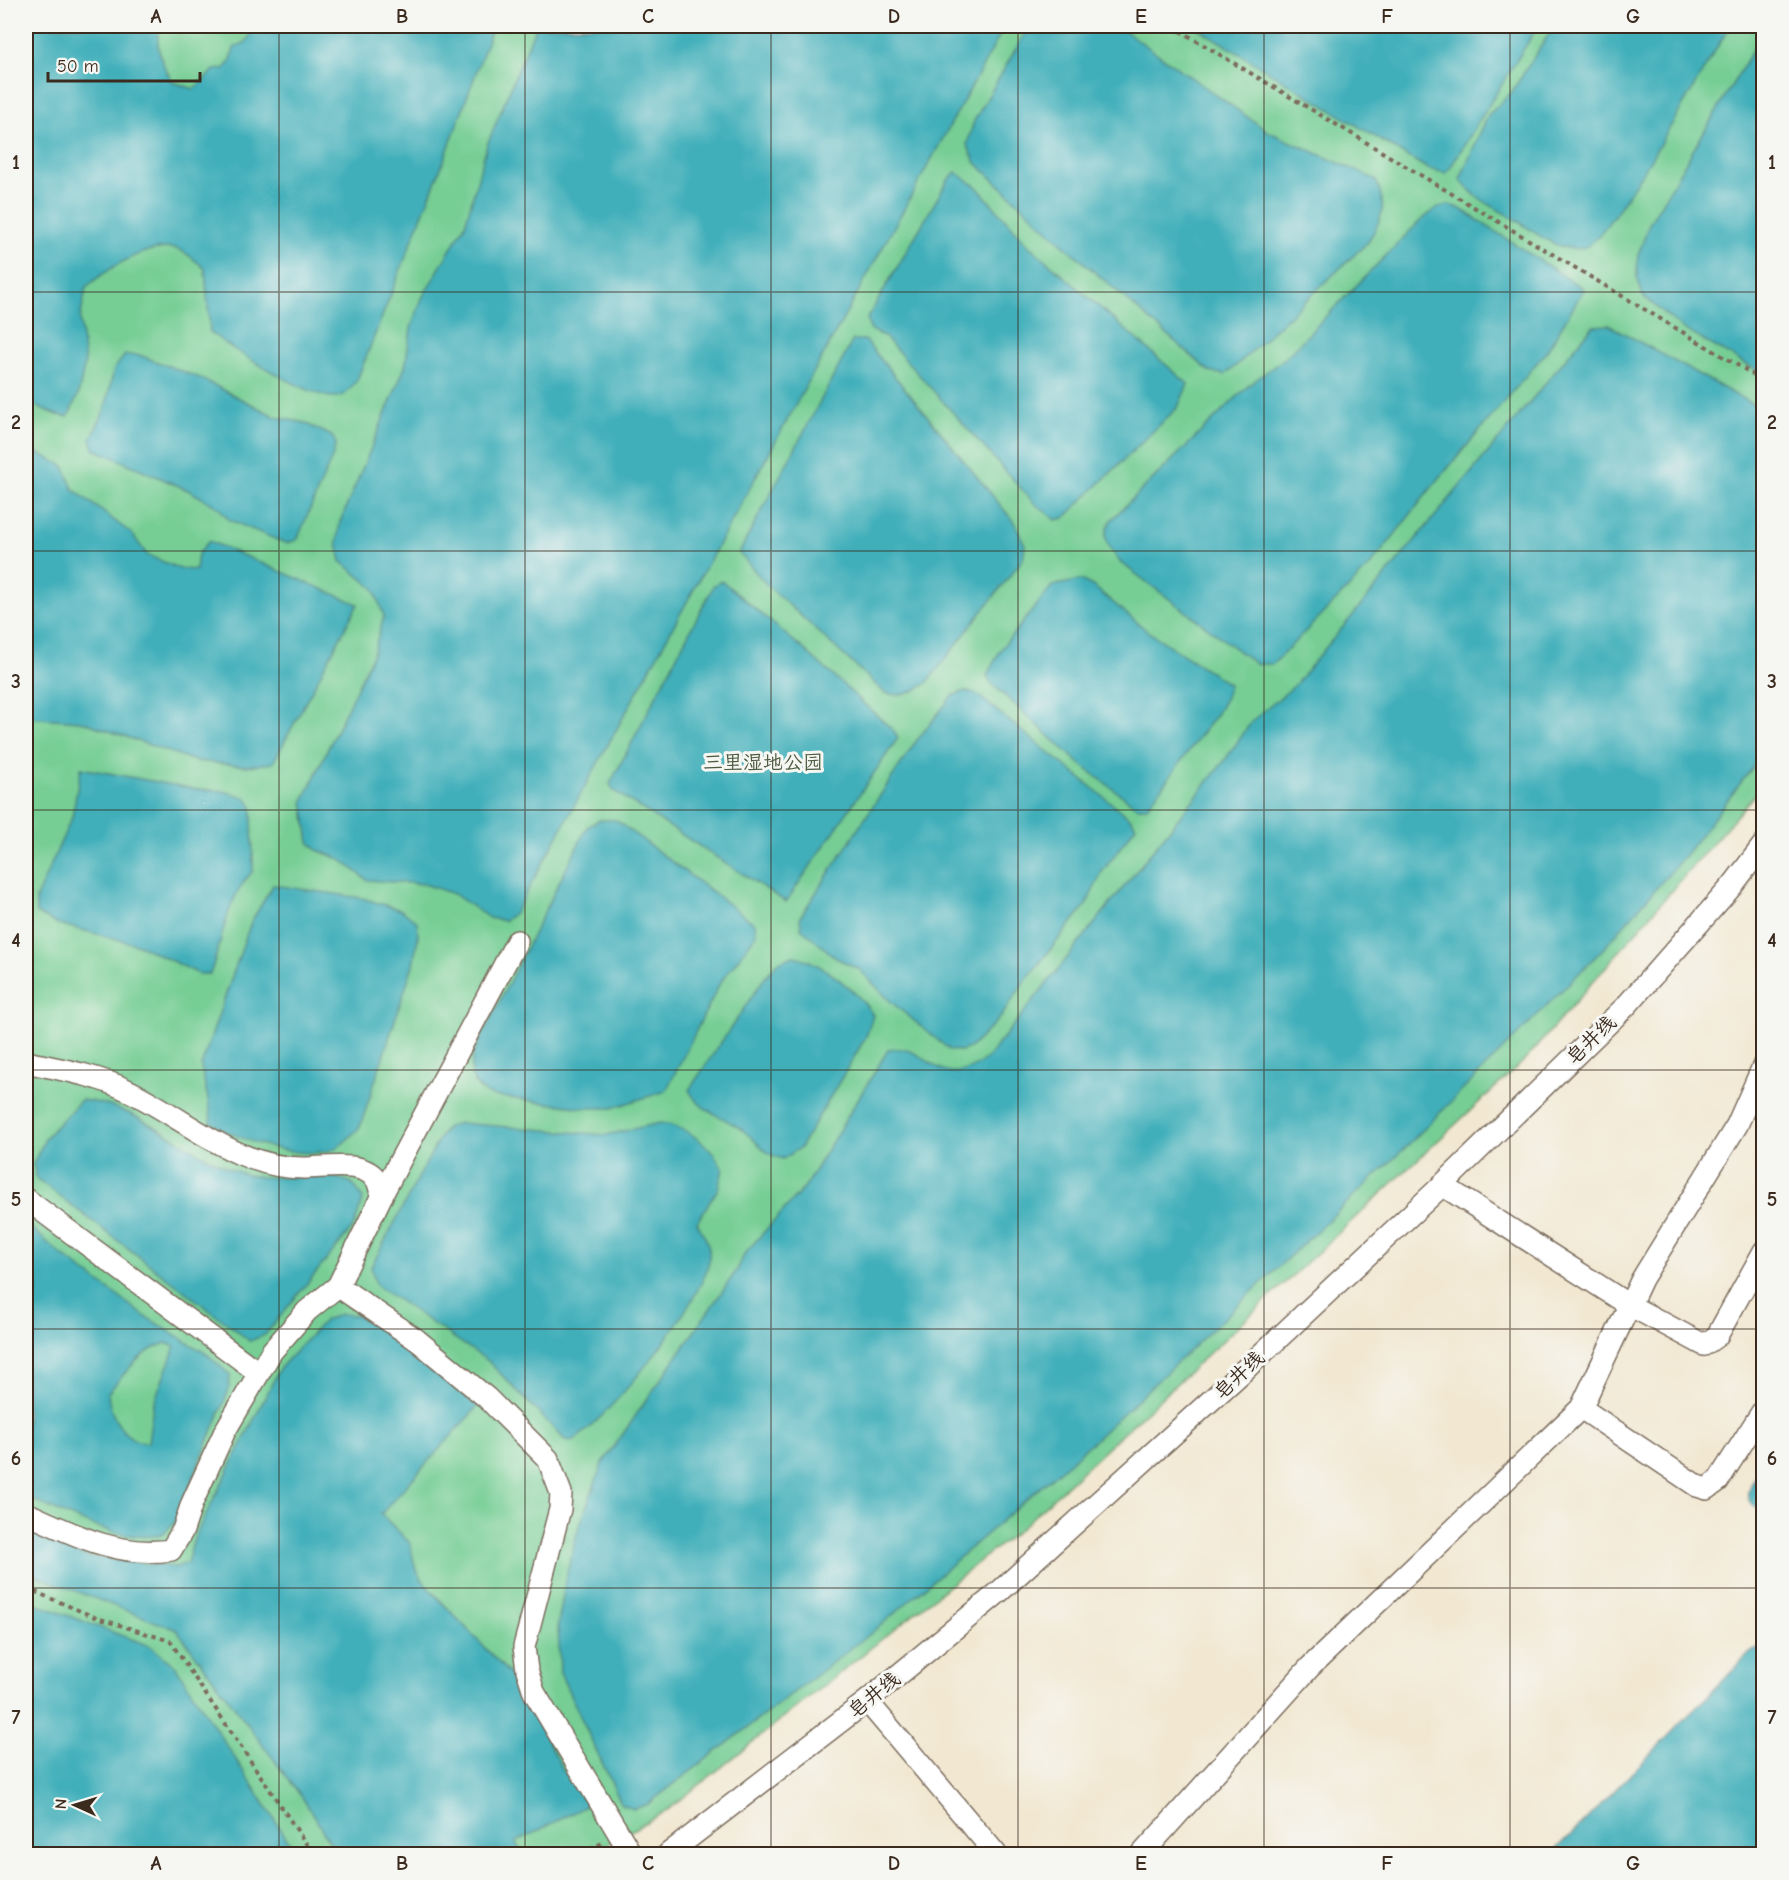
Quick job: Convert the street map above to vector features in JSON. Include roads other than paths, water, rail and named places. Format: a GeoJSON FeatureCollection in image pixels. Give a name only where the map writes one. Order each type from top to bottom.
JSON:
{"type":"FeatureCollection","features":[{"type":"Feature","properties":{"kind":"street","name":"皂井线"},"geometry":{"type":"LineString","coordinates":[[668,1854],[867,1701],[999,1592],[1239,1376],[1442,1185],[1626,1006],[1732,886],[1764,844]]}},
{"type":"Feature","properties":{"kind":"street"},"geometry":{"type":"LineString","coordinates":[[26,1513],[88,1542],[153,1553],[171,1550],[183,1530],[192,1503],[225,1431],[272,1351],[307,1311],[338,1286],[382,1196],[517,941]]}},
{"type":"Feature","properties":{"kind":"street"},"geometry":{"type":"LineString","coordinates":[[26,1062],[98,1079],[128,1090],[233,1151],[266,1163],[303,1169],[351,1168],[364,1172],[376,1179],[382,1196]]}},
{"type":"Feature","properties":{"kind":"street"},"geometry":{"type":"LineString","coordinates":[[1142,1854],[1310,1667],[1581,1408],[1642,1279],[1737,1125],[1764,1064]]}},
{"type":"Feature","properties":{"kind":"street"},"geometry":{"type":"LineString","coordinates":[[1442,1185],[1629,1305],[1704,1345],[1717,1336],[1764,1251]]}},
{"type":"Feature","properties":{"kind":"street"},"geometry":{"type":"LineString","coordinates":[[26,1199],[259,1373]]}},
{"type":"Feature","properties":{"kind":"street"},"geometry":{"type":"LineString","coordinates":[[338,1286],[417,1340],[488,1398],[548,1459],[561,1493],[560,1509],[525,1647],[527,1670],[534,1692],[631,1854]]}},
{"type":"Feature","properties":{"kind":"street"},"geometry":{"type":"LineString","coordinates":[[1581,1408],[1697,1486],[1707,1489],[1718,1481],[1764,1409]]}},
{"type":"Feature","properties":{"kind":"street"},"geometry":{"type":"LineString","coordinates":[[867,1701],[996,1854]]}},
{"type":"Feature","properties":{"kind":"water"},"geometry":{"type":"Polygon","coordinates":[[[26,26],[159,26],[159,48],[162,62],[169,75],[173,82],[194,89],[214,70],[224,69],[231,60],[234,48],[246,42],[253,29],[251,26],[493,26],[446,155],[357,380],[346,393],[336,397],[324,395],[291,382],[235,350],[210,332],[205,269],[184,253],[170,248],[147,251],[125,260],[86,287],[80,320],[85,362],[78,395],[68,417],[57,415],[26,402],[26,26]]]}},
{"type":"Feature","properties":{"kind":"water"},"geometry":{"type":"Polygon","coordinates":[[[536,26],[1005,26],[515,913],[504,921],[489,918],[454,894],[424,884],[367,880],[340,859],[317,850],[309,842],[303,801],[373,654],[384,616],[374,589],[341,561],[337,543],[340,522],[405,367],[411,328],[422,298],[465,225],[487,145],[536,26]]]}},
{"type":"Feature","properties":{"kind":"water"},"geometry":{"type":"Polygon","coordinates":[[[1029,26],[1118,26],[1269,132],[1375,179],[1382,197],[1382,211],[1368,242],[1236,366],[1224,375],[1209,371],[1067,248],[976,163],[967,145],[974,121],[1029,26]]]}},
{"type":"Feature","properties":{"kind":"water"},"geometry":{"type":"Polygon","coordinates":[[[1194,26],[1538,26],[1447,173],[1428,169],[1194,26]]]}},
{"type":"Feature","properties":{"kind":"water"},"geometry":{"type":"Polygon","coordinates":[[[1554,26],[1730,26],[1659,146],[1615,214],[1598,237],[1585,247],[1576,249],[1558,246],[1541,237],[1472,193],[1460,179],[1488,115],[1511,93],[1554,26]]]}},
{"type":"Feature","properties":{"kind":"water"},"geometry":{"type":"Polygon","coordinates":[[[1763,33],[1764,374],[1683,329],[1643,296],[1637,277],[1638,255],[1649,224],[1763,33]]]}},
{"type":"Feature","properties":{"kind":"water"},"geometry":{"type":"Polygon","coordinates":[[[956,172],[977,187],[1028,245],[1188,384],[1178,407],[1064,518],[1056,520],[1034,503],[885,337],[870,329],[867,319],[948,180],[956,172]]]}},
{"type":"Feature","properties":{"kind":"water"},"geometry":{"type":"Polygon","coordinates":[[[1449,205],[1459,208],[1584,289],[1547,351],[1432,487],[1370,566],[1273,664],[1256,664],[1120,562],[1107,542],[1108,527],[1111,520],[1249,385],[1285,358],[1418,223],[1438,207],[1449,205]]]}},
{"type":"Feature","properties":{"kind":"water"},"geometry":{"type":"Polygon","coordinates":[[[1609,325],[1763,410],[1763,754],[1686,854],[1605,947],[1406,1147],[1087,1447],[880,1626],[648,1804],[634,1809],[622,1805],[560,1673],[558,1625],[566,1577],[577,1533],[602,1464],[737,1270],[745,1253],[804,1188],[888,1050],[902,1049],[914,1053],[945,1071],[956,1072],[970,1068],[988,1057],[1225,760],[1252,721],[1294,686],[1593,326],[1609,325]]]}},
{"type":"Feature","properties":{"kind":"water"},"geometry":{"type":"Polygon","coordinates":[[[853,340],[865,340],[1014,522],[1025,545],[1023,559],[926,684],[911,692],[901,694],[885,693],[766,584],[739,553],[853,340]]]}},
{"type":"Feature","properties":{"kind":"water"},"geometry":{"type":"Polygon","coordinates":[[[125,355],[139,355],[200,378],[276,417],[305,423],[332,436],[336,443],[333,455],[297,540],[287,543],[280,541],[229,520],[219,508],[190,491],[94,449],[91,439],[105,409],[114,369],[125,355]]]}},
{"type":"Feature","properties":{"kind":"water"},"geometry":{"type":"Polygon","coordinates":[[[26,447],[64,466],[73,489],[132,534],[147,555],[180,569],[196,570],[198,554],[209,541],[358,604],[273,763],[246,766],[195,761],[81,721],[26,717],[26,447]]]}},
{"type":"Feature","properties":{"kind":"water"},"geometry":{"type":"Polygon","coordinates":[[[1081,580],[1094,587],[1150,633],[1229,684],[1226,697],[1217,713],[1147,807],[1137,807],[1080,764],[990,682],[987,675],[1001,649],[1052,586],[1081,580]]]}},
{"type":"Feature","properties":{"kind":"water"},"geometry":{"type":"Polygon","coordinates":[[[722,581],[807,652],[894,731],[898,738],[786,902],[614,791],[610,784],[714,585],[722,581]]]}},
{"type":"Feature","properties":{"kind":"water"},"geometry":{"type":"Polygon","coordinates":[[[964,691],[975,693],[1131,819],[1136,826],[1102,872],[1086,905],[1025,981],[1001,1017],[971,1047],[961,1051],[950,1050],[891,1002],[859,969],[836,958],[801,928],[800,917],[914,744],[952,696],[964,691]]]}},
{"type":"Feature","properties":{"kind":"water"},"geometry":{"type":"Polygon","coordinates":[[[81,768],[195,789],[223,791],[247,798],[252,808],[253,871],[236,894],[210,974],[199,974],[139,945],[55,923],[36,913],[36,898],[72,817],[81,768]]]}},
{"type":"Feature","properties":{"kind":"water"},"geometry":{"type":"Polygon","coordinates":[[[599,820],[616,820],[755,924],[756,935],[720,983],[666,1091],[612,1108],[584,1108],[493,1096],[480,1088],[473,1079],[471,1067],[474,1052],[587,827],[599,820]]]}},
{"type":"Feature","properties":{"kind":"water"},"geometry":{"type":"Polygon","coordinates":[[[273,885],[362,898],[401,910],[417,922],[418,937],[413,965],[360,1127],[343,1143],[331,1150],[303,1152],[286,1150],[252,1141],[211,1122],[201,1066],[251,922],[273,885]]]}},
{"type":"Feature","properties":{"kind":"water"},"geometry":{"type":"Polygon","coordinates":[[[793,956],[826,970],[837,978],[867,1006],[873,1015],[866,1037],[800,1148],[783,1159],[771,1155],[738,1127],[707,1110],[689,1090],[763,980],[777,963],[793,956]]]}},
{"type":"Feature","properties":{"kind":"water"},"geometry":{"type":"Polygon","coordinates":[[[81,1100],[102,1104],[143,1120],[224,1166],[244,1174],[270,1177],[330,1177],[353,1184],[363,1199],[354,1226],[265,1335],[250,1341],[37,1179],[33,1164],[46,1137],[81,1100]]]}},
{"type":"Feature","properties":{"kind":"water"},"geometry":{"type":"Polygon","coordinates":[[[460,1123],[606,1135],[660,1123],[679,1128],[697,1138],[712,1153],[723,1169],[718,1189],[697,1222],[708,1244],[709,1260],[691,1302],[630,1385],[608,1410],[572,1441],[565,1440],[488,1361],[376,1285],[371,1267],[440,1137],[447,1127],[460,1123]]]}},
{"type":"Feature","properties":{"kind":"water"},"geometry":{"type":"Polygon","coordinates":[[[26,1223],[58,1252],[146,1317],[207,1354],[230,1375],[229,1390],[175,1522],[165,1532],[151,1536],[134,1536],[115,1532],[75,1519],[26,1497],[26,1321],[33,1308],[37,1289],[26,1281],[26,1223]],[[166,1343],[148,1351],[134,1363],[108,1393],[111,1410],[119,1426],[125,1433],[139,1441],[148,1443],[153,1405],[175,1347],[166,1343]]]}},
{"type":"Feature","properties":{"kind":"water"},"geometry":{"type":"Polygon","coordinates":[[[340,1314],[356,1315],[375,1326],[478,1406],[381,1514],[410,1543],[415,1567],[425,1584],[515,1680],[564,1771],[588,1805],[516,1842],[521,1854],[337,1854],[304,1800],[177,1630],[26,1572],[26,1530],[84,1556],[176,1567],[187,1563],[195,1536],[280,1368],[325,1320],[340,1314]]]}},
{"type":"Feature","properties":{"kind":"water"},"geometry":{"type":"Polygon","coordinates":[[[1763,1467],[1763,1511],[1750,1502],[1748,1490],[1753,1479],[1763,1467]]]}},
{"type":"Feature","properties":{"kind":"water"},"geometry":{"type":"Polygon","coordinates":[[[26,1600],[150,1646],[176,1667],[297,1854],[26,1854],[26,1600]]]}},
{"type":"Feature","properties":{"kind":"water"},"geometry":{"type":"Polygon","coordinates":[[[1763,1645],[1763,1854],[1552,1854],[1750,1653],[1763,1645]]]}},
{"type":"Feature","properties":{"kind":"park label","name":"三里湿地公园"},"geometry":{"type":"Point","coordinates":[763,762]}}]}
